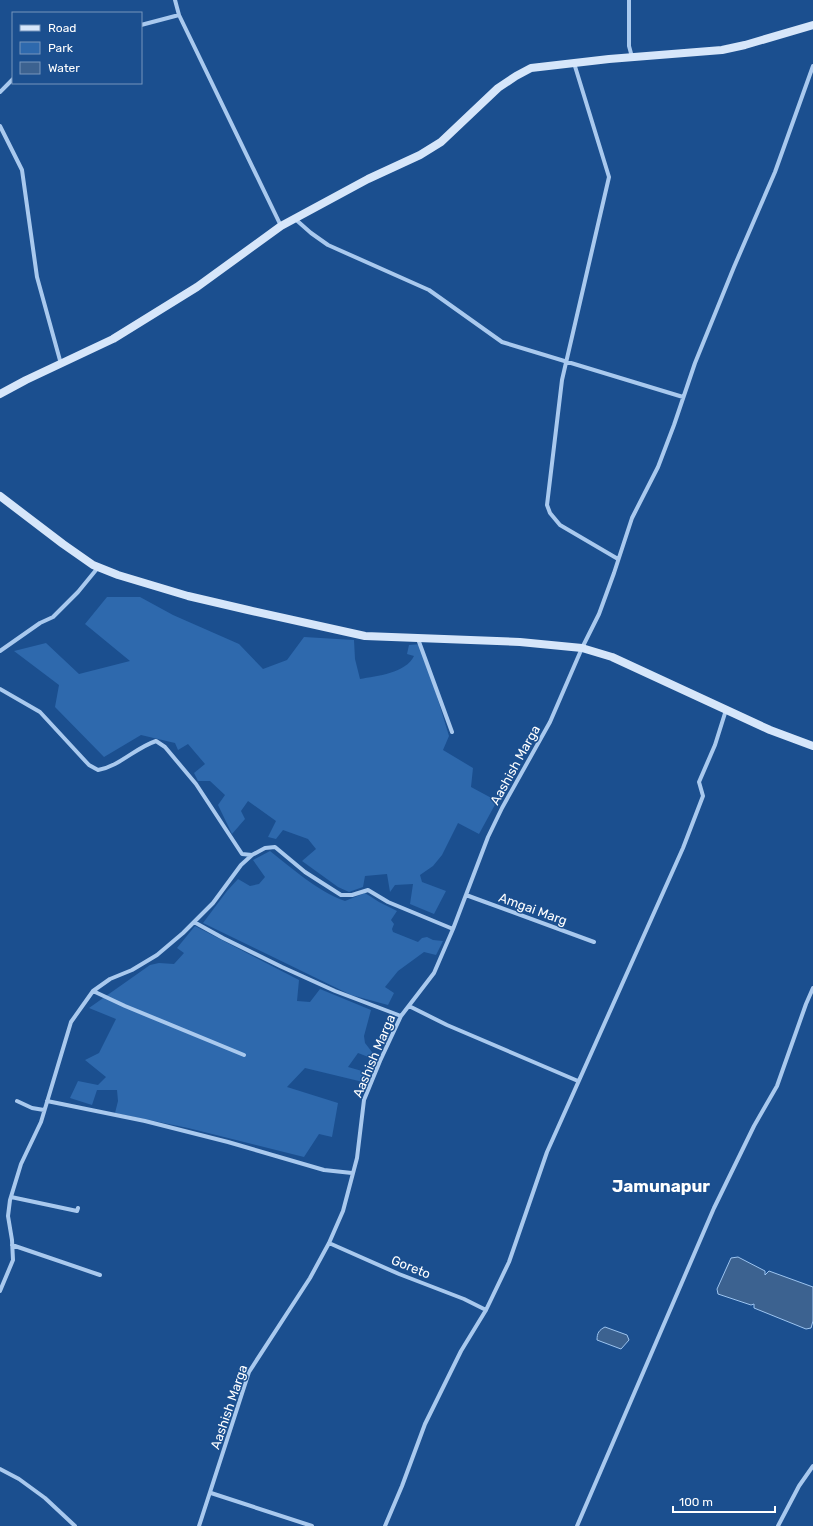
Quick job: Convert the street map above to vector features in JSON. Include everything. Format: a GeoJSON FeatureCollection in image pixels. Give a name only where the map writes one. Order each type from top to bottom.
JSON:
{"type":"FeatureCollection","features":[{"type":"Feature","properties":{"kind":"street"},"geometry":{"type":"LineString","coordinates":[[174,0],[179,15],[280,226]]}},
{"type":"Feature","properties":{"kind":"street"},"geometry":{"type":"LineString","coordinates":[[629,0],[629,46],[633,57]]}},
{"type":"Feature","properties":{"kind":"street"},"geometry":{"type":"LineString","coordinates":[[142,25],[179,15]]}},
{"type":"Feature","properties":{"kind":"street"},"geometry":{"type":"LineString","coordinates":[[0,394],[113,339],[197,287],[280,226],[368,179],[420,155],[441,142],[498,88],[531,68],[633,57],[722,50],[745,45],[813,25]]}},
{"type":"Feature","properties":{"kind":"street"},"geometry":{"type":"LineString","coordinates":[[574,63],[609,177],[562,380],[547,505],[550,514],[560,526],[618,559]]}},
{"type":"Feature","properties":{"kind":"street","name":"Aashish Marga"},"geometry":{"type":"LineString","coordinates":[[199,1526],[249,1372],[310,1278],[344,1211],[352,1173],[357,1158],[364,1100],[401,1016],[434,973],[502,806],[550,722],[582,648],[599,614],[632,518],[658,467],[695,363],[775,172],[813,66]]}},
{"type":"Feature","properties":{"kind":"street"},"geometry":{"type":"LineString","coordinates":[[0,92],[12,80]]}},
{"type":"Feature","properties":{"kind":"street"},"geometry":{"type":"LineString","coordinates":[[0,126],[22,170],[37,277],[62,364]]}},
{"type":"Feature","properties":{"kind":"street"},"geometry":{"type":"LineString","coordinates":[[294,218],[328,245],[428,290],[502,342],[683,397]]}},
{"type":"Feature","properties":{"kind":"street"},"geometry":{"type":"LineString","coordinates":[[0,496],[63,544],[94,565],[118,575],[188,596],[365,636],[520,642],[582,648],[612,657],[770,730],[813,746]]}},
{"type":"Feature","properties":{"kind":"street"},"geometry":{"type":"LineString","coordinates":[[0,651],[40,623],[53,617],[93,574],[96,570],[94,565]]}},
{"type":"Feature","properties":{"kind":"street"},"geometry":{"type":"LineString","coordinates":[[418,639],[452,732]]}},
{"type":"Feature","properties":{"kind":"street"},"geometry":{"type":"LineString","coordinates":[[0,689],[40,712],[89,765],[98,770],[109,768],[126,759],[147,744],[156,741],[165,747],[196,784],[242,854],[252,855]]}},
{"type":"Feature","properties":{"kind":"street"},"geometry":{"type":"LineString","coordinates":[[385,1526],[402,1486],[425,1424],[462,1351],[486,1310],[509,1262],[547,1152],[683,848],[703,796],[699,782],[715,745],[726,710]]}},
{"type":"Feature","properties":{"kind":"street"},"geometry":{"type":"LineString","coordinates":[[0,1291],[13,1260],[8,1216],[11,1197],[21,1164],[41,1122],[71,1022],[93,991],[110,979],[132,970],[157,955],[183,933],[213,903],[241,865],[252,855],[265,848],[275,848],[305,872],[341,895],[352,895],[368,890],[388,902],[453,929]]}},
{"type":"Feature","properties":{"kind":"street","name":"Amgai Marg"},"geometry":{"type":"LineString","coordinates":[[466,895],[594,942]]}},
{"type":"Feature","properties":{"kind":"street"},"geometry":{"type":"LineString","coordinates":[[194,922],[223,938],[334,991],[401,1016]]}},
{"type":"Feature","properties":{"kind":"street"},"geometry":{"type":"LineString","coordinates":[[576,1526],[714,1208],[754,1126],[777,1086],[813,988]]}},
{"type":"Feature","properties":{"kind":"street"},"geometry":{"type":"LineString","coordinates":[[93,991],[125,1006],[244,1055]]}},
{"type":"Feature","properties":{"kind":"street"},"geometry":{"type":"LineString","coordinates":[[409,1006],[447,1025],[578,1081]]}},
{"type":"Feature","properties":{"kind":"street"},"geometry":{"type":"LineString","coordinates":[[17,1101],[32,1108],[44,1110]]}},
{"type":"Feature","properties":{"kind":"street"},"geometry":{"type":"LineString","coordinates":[[47,1101],[145,1121],[228,1142],[324,1170],[352,1173]]}},
{"type":"Feature","properties":{"kind":"street"},"geometry":{"type":"LineString","coordinates":[[11,1197],[77,1211],[78,1208]]}},
{"type":"Feature","properties":{"kind":"street","name":"Goreto"},"geometry":{"type":"LineString","coordinates":[[329,1243],[399,1274],[464,1298],[486,1310]]}},
{"type":"Feature","properties":{"kind":"street"},"geometry":{"type":"LineString","coordinates":[[12,1245],[100,1275]]}},
{"type":"Feature","properties":{"kind":"street"},"geometry":{"type":"LineString","coordinates":[[778,1526],[799,1486],[813,1466]]}},
{"type":"Feature","properties":{"kind":"street"},"geometry":{"type":"LineString","coordinates":[[0,1469],[18,1479],[45,1498],[75,1526]]}},
{"type":"Feature","properties":{"kind":"street"},"geometry":{"type":"LineString","coordinates":[[210,1493],[312,1526]]}},
{"type":"Feature","properties":{"kind":"green space"},"geometry":{"type":"Polygon","coordinates":[[[107,597],[140,597],[173,615],[239,644],[263,669],[287,660],[304,637],[354,640],[355,659],[360,679],[374,677],[390,673],[405,666],[414,656],[407,654],[409,645],[421,644],[449,736],[443,750],[473,768],[471,787],[497,801],[479,834],[458,823],[442,855],[433,866],[420,875],[422,882],[446,891],[434,914],[410,904],[413,884],[395,885],[390,892],[387,874],[365,876],[363,887],[349,892],[338,887],[302,861],[316,849],[308,839],[283,830],[276,839],[268,837],[276,821],[248,801],[241,811],[245,819],[232,834],[218,805],[225,795],[210,781],[198,781],[194,773],[205,764],[188,744],[178,750],[175,743],[141,735],[104,757],[55,707],[59,685],[14,651],[46,643],[79,674],[130,661],[85,624],[107,597]]]}},
{"type":"Feature","properties":{"kind":"green space"},"geometry":{"type":"Polygon","coordinates":[[[270,851],[315,886],[335,897],[345,901],[365,893],[397,911],[391,920],[394,924],[392,929],[393,932],[418,942],[422,938],[427,937],[433,940],[443,941],[436,955],[424,952],[398,971],[385,987],[394,993],[388,1005],[351,995],[203,923],[238,879],[250,886],[259,884],[265,877],[253,860],[270,851]]]}},
{"type":"Feature","properties":{"kind":"green space"},"geometry":{"type":"Polygon","coordinates":[[[195,926],[299,980],[297,1001],[310,1002],[320,989],[371,1010],[364,1036],[365,1043],[375,1056],[371,1058],[358,1053],[348,1067],[369,1073],[363,1082],[305,1068],[287,1087],[338,1103],[332,1137],[319,1134],[304,1157],[188,1128],[115,1113],[118,1101],[117,1090],[97,1090],[92,1105],[70,1098],[78,1081],[98,1085],[106,1077],[85,1060],[99,1053],[116,1019],[89,1008],[150,965],[159,963],[174,964],[184,953],[177,948],[195,926]]]}},
{"type":"Feature","properties":{"kind":"water"},"geometry":{"type":"Polygon","coordinates":[[[738,1257],[765,1271],[765,1275],[769,1271],[813,1287],[813,1321],[811,1328],[806,1329],[754,1308],[754,1304],[751,1305],[718,1294],[717,1289],[731,1258],[738,1257]]]}},
{"type":"Feature","properties":{"kind":"water"},"geometry":{"type":"Polygon","coordinates":[[[605,1327],[627,1335],[629,1340],[621,1349],[597,1340],[597,1335],[601,1329],[605,1327]]]}},
{"type":"Feature","properties":{"kind":"district","name":"Jamunapur"},"geometry":{"type":"Point","coordinates":[661,1186]}}]}
